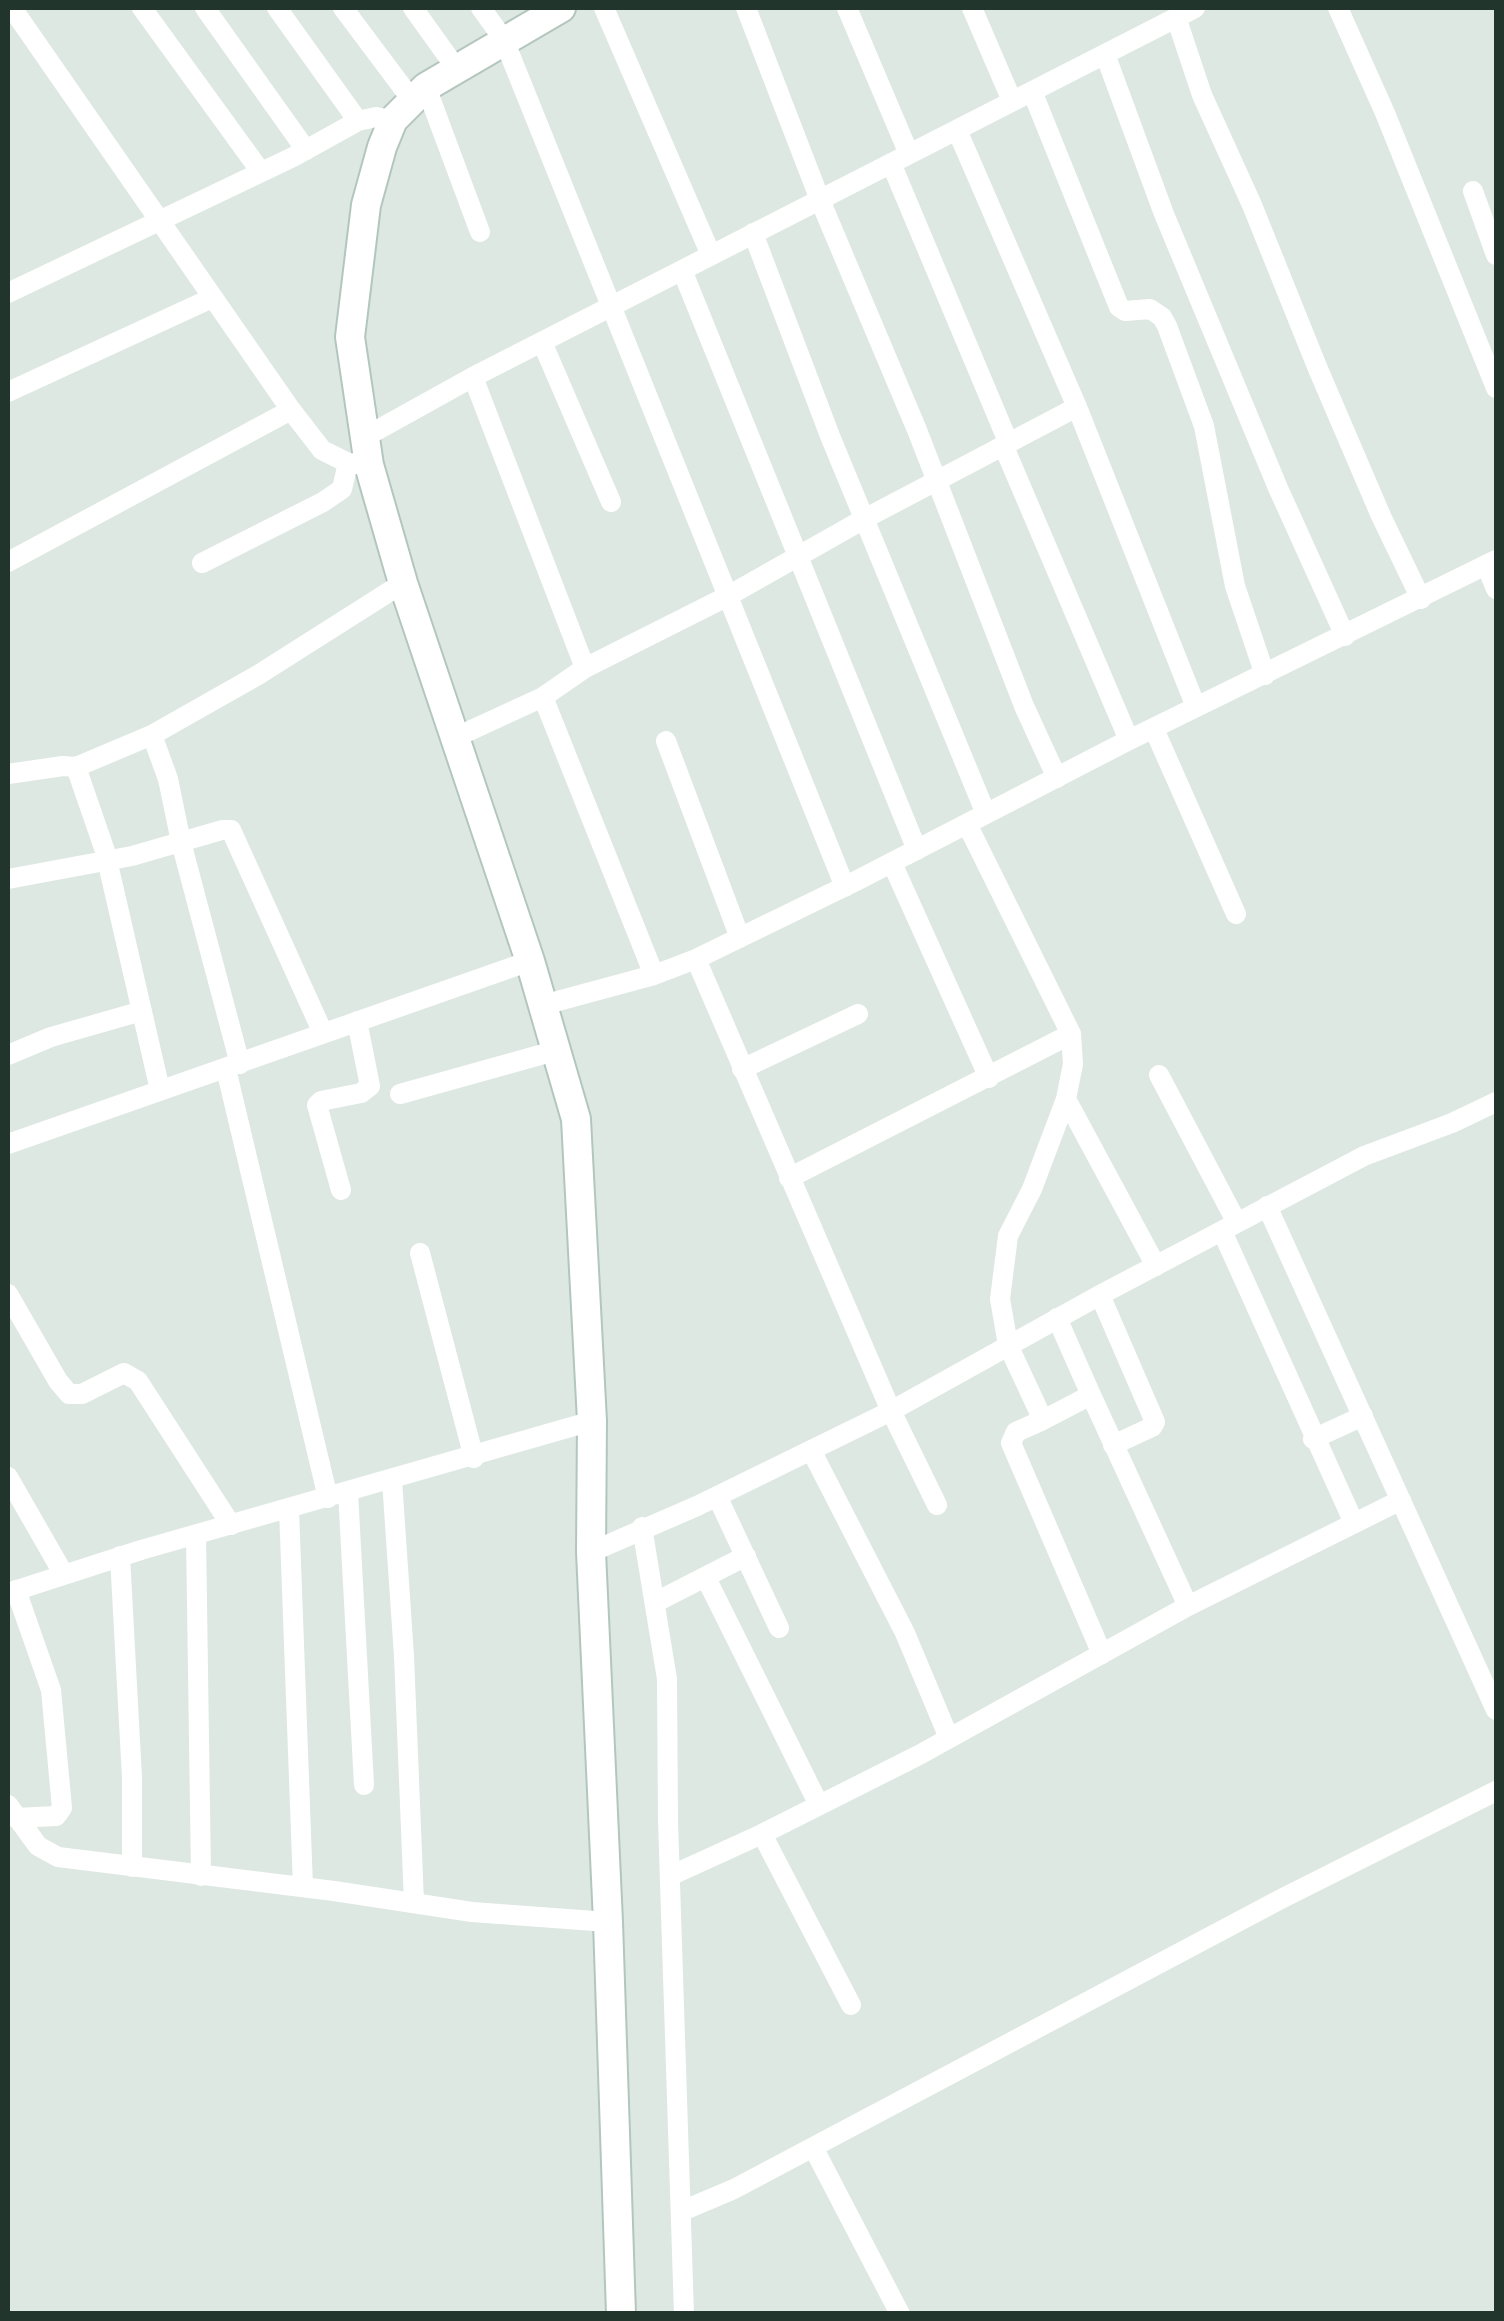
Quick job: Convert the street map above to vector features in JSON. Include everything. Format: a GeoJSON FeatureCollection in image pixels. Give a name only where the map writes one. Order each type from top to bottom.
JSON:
{"type":"FeatureCollection","features":[{"type":"Feature","properties":{"kind":"main road"},"geometry":{"type":"LineString","coordinates":[[561,8],[456,68],[410,102],[382,147],[366,204],[350,337],[360,455],[530,961],[558,1050],[578,1134],[592,1422],[591,1552],[621,2314]]}},
{"type":"Feature","properties":{"kind":"street"},"geometry":{"type":"LineString","coordinates":[[12,8],[290,410],[322,450],[360,455]]}},
{"type":"Feature","properties":{"kind":"street"},"geometry":{"type":"LineString","coordinates":[[142,8],[261,172]]}},
{"type":"Feature","properties":{"kind":"street"},"geometry":{"type":"LineString","coordinates":[[205,8],[306,150]]}},
{"type":"Feature","properties":{"kind":"street"},"geometry":{"type":"LineString","coordinates":[[278,8],[358,121]]}},
{"type":"Feature","properties":{"kind":"street"},"geometry":{"type":"LineString","coordinates":[[343,8],[410,102],[480,232]]}},
{"type":"Feature","properties":{"kind":"street"},"geometry":{"type":"LineString","coordinates":[[413,8],[456,68]]}},
{"type":"Feature","properties":{"kind":"street"},"geometry":{"type":"LineString","coordinates":[[481,8],[504,40],[845,887]]}},
{"type":"Feature","properties":{"kind":"street"},"geometry":{"type":"LineString","coordinates":[[604,8],[711,255]]}},
{"type":"Feature","properties":{"kind":"street"},"geometry":{"type":"LineString","coordinates":[[746,8],[1024,706],[1057,778]]}},
{"type":"Feature","properties":{"kind":"street"},"geometry":{"type":"LineString","coordinates":[[847,8],[1006,446],[1128,740]]}},
{"type":"Feature","properties":{"kind":"street"},"geometry":{"type":"LineString","coordinates":[[972,8],[1012,102]]}},
{"type":"Feature","properties":{"kind":"street"},"geometry":{"type":"LineString","coordinates":[[1338,8],[1385,113],[1496,388]]}},
{"type":"Feature","properties":{"kind":"street"},"geometry":{"type":"LineString","coordinates":[[202,563],[323,502],[342,488],[360,455],[473,376],[1186,12],[1202,96],[1252,205],[1381,516],[1422,599]]}},
{"type":"Feature","properties":{"kind":"street"},"geometry":{"type":"LineString","coordinates":[[1105,54],[1164,214],[1344,636]]}},
{"type":"Feature","properties":{"kind":"street"},"geometry":{"type":"LineString","coordinates":[[1032,91],[1119,306],[1125,311],[1150,309],[1167,326],[1204,426],[1235,586],[1265,674]]}},
{"type":"Feature","properties":{"kind":"street"},"geometry":{"type":"LineString","coordinates":[[8,293],[306,150],[358,121],[410,102]]}},
{"type":"Feature","properties":{"kind":"street"},"geometry":{"type":"LineString","coordinates":[[957,130],[1077,407],[1196,708]]}},
{"type":"Feature","properties":{"kind":"street"},"geometry":{"type":"LineString","coordinates":[[1472,190],[1496,255]]}},
{"type":"Feature","properties":{"kind":"street"},"geometry":{"type":"LineString","coordinates":[[754,233],[977,819],[1071,1034],[1073,1064],[1066,1099],[1032,1189],[1008,1236],[1000,1299],[1008,1345],[1042,1420]]}},
{"type":"Feature","properties":{"kind":"street"},"geometry":{"type":"LineString","coordinates":[[682,270],[917,850]]}},
{"type":"Feature","properties":{"kind":"street"},"geometry":{"type":"LineString","coordinates":[[8,392],[212,298]]}},
{"type":"Feature","properties":{"kind":"street"},"geometry":{"type":"LineString","coordinates":[[542,342],[612,502]]}},
{"type":"Feature","properties":{"kind":"street"},"geometry":{"type":"LineString","coordinates":[[473,376],[584,668]]}},
{"type":"Feature","properties":{"kind":"street"},"geometry":{"type":"LineString","coordinates":[[454,738],[543,697],[584,668],[728,596],[864,518],[1077,407]]}},
{"type":"Feature","properties":{"kind":"street"},"geometry":{"type":"LineString","coordinates":[[8,562],[290,410]]}},
{"type":"Feature","properties":{"kind":"street"},"geometry":{"type":"LineString","coordinates":[[543,1005],[696,960],[1128,740],[1491,563],[1496,589]]}},
{"type":"Feature","properties":{"kind":"street"},"geometry":{"type":"LineString","coordinates":[[8,774],[76,767],[152,735],[402,583]]}},
{"type":"Feature","properties":{"kind":"street"},"geometry":{"type":"LineString","coordinates":[[543,697],[654,975]]}},
{"type":"Feature","properties":{"kind":"street"},"geometry":{"type":"LineString","coordinates":[[1154,729],[1236,914]]}},
{"type":"Feature","properties":{"kind":"street"},"geometry":{"type":"LineString","coordinates":[[152,735],[168,779],[233,1066],[338,1495],[364,1785]]}},
{"type":"Feature","properties":{"kind":"street"},"geometry":{"type":"LineString","coordinates":[[666,742],[740,938]]}},
{"type":"Feature","properties":{"kind":"street"},"geometry":{"type":"LineString","coordinates":[[76,767],[107,860],[160,1090]]}},
{"type":"Feature","properties":{"kind":"street"},"geometry":{"type":"LineString","coordinates":[[8,879],[132,856],[232,830],[323,1033]]}},
{"type":"Feature","properties":{"kind":"street"},"geometry":{"type":"LineString","coordinates":[[892,863],[988,1078]]}},
{"type":"Feature","properties":{"kind":"street"},"geometry":{"type":"LineString","coordinates":[[696,960],[891,1411],[938,1505]]}},
{"type":"Feature","properties":{"kind":"street"},"geometry":{"type":"LineString","coordinates":[[8,1144],[530,961]]}},
{"type":"Feature","properties":{"kind":"street"},"geometry":{"type":"LineString","coordinates":[[8,1055],[51,1037],[142,1011]]}},
{"type":"Feature","properties":{"kind":"street"},"geometry":{"type":"LineString","coordinates":[[742,1069],[858,1014]]}},
{"type":"Feature","properties":{"kind":"street"},"geometry":{"type":"LineString","coordinates":[[341,1190],[317,1105],[361,1093],[370,1086],[356,1021]]}},
{"type":"Feature","properties":{"kind":"street"},"geometry":{"type":"LineString","coordinates":[[789,1178],[1071,1034]]}},
{"type":"Feature","properties":{"kind":"street"},"geometry":{"type":"LineString","coordinates":[[400,1094],[558,1050]]}},
{"type":"Feature","properties":{"kind":"street"},"geometry":{"type":"LineString","coordinates":[[1159,1075],[1230,1227],[1313,1439],[1354,1524]]}},
{"type":"Feature","properties":{"kind":"street"},"geometry":{"type":"LineString","coordinates":[[1066,1099],[1156,1266]]}},
{"type":"Feature","properties":{"kind":"street"},"geometry":{"type":"LineString","coordinates":[[591,1552],[891,1411],[1057,1318],[1364,1156],[1496,1102]]}},
{"type":"Feature","properties":{"kind":"street"},"geometry":{"type":"LineString","coordinates":[[1267,1206],[1496,1710]]}},
{"type":"Feature","properties":{"kind":"street"},"geometry":{"type":"LineString","coordinates":[[420,1253],[474,1458]]}},
{"type":"Feature","properties":{"kind":"street"},"geometry":{"type":"LineString","coordinates":[[8,1294],[58,1382],[70,1394],[82,1394],[124,1374],[138,1381],[231,1525]]}},
{"type":"Feature","properties":{"kind":"street"},"geometry":{"type":"LineString","coordinates":[[1100,1295],[1155,1422],[1152,1427],[1113,1444]]}},
{"type":"Feature","properties":{"kind":"street"},"geometry":{"type":"LineString","coordinates":[[1057,1318],[1188,1606]]}},
{"type":"Feature","properties":{"kind":"street"},"geometry":{"type":"LineString","coordinates":[[1091,1395],[1016,1432],[1011,1443],[1102,1654]]}},
{"type":"Feature","properties":{"kind":"street"},"geometry":{"type":"LineString","coordinates":[[1313,1439],[1363,1416]]}},
{"type":"Feature","properties":{"kind":"street"},"geometry":{"type":"LineString","coordinates":[[12,1811],[56,1816],[62,1808],[51,1690],[12,1592],[63,1572],[592,1422]]}},
{"type":"Feature","properties":{"kind":"street"},"geometry":{"type":"LineString","coordinates":[[811,1450],[905,1633],[949,1738]]}},
{"type":"Feature","properties":{"kind":"street"},"geometry":{"type":"LineString","coordinates":[[8,1478],[63,1572]]}},
{"type":"Feature","properties":{"kind":"street"},"geometry":{"type":"LineString","coordinates":[[392,1480],[414,1903]]}},
{"type":"Feature","properties":{"kind":"street"},"geometry":{"type":"LineString","coordinates":[[717,1496],[779,1628]]}},
{"type":"Feature","properties":{"kind":"street"},"geometry":{"type":"LineString","coordinates":[[670,1876],[819,1805],[1188,1606],[1401,1500]]}},
{"type":"Feature","properties":{"kind":"street"},"geometry":{"type":"LineString","coordinates":[[288,1509],[302,1888]]}},
{"type":"Feature","properties":{"kind":"street"},"geometry":{"type":"LineString","coordinates":[[642,1527],[667,1679],[684,2314]]}},
{"type":"Feature","properties":{"kind":"street"},"geometry":{"type":"LineString","coordinates":[[196,1534],[201,1876]]}},
{"type":"Feature","properties":{"kind":"street"},"geometry":{"type":"LineString","coordinates":[[120,1556],[132,1778],[132,1867]]}},
{"type":"Feature","properties":{"kind":"street"},"geometry":{"type":"LineString","coordinates":[[656,1602],[746,1556]]}},
{"type":"Feature","properties":{"kind":"street"},"geometry":{"type":"LineString","coordinates":[[706,1578],[819,1805]]}},
{"type":"Feature","properties":{"kind":"street"},"geometry":{"type":"LineString","coordinates":[[682,2211],[734,2189],[1281,1899],[1496,1792]]}},
{"type":"Feature","properties":{"kind":"street"},"geometry":{"type":"LineString","coordinates":[[12,1811],[38,1846],[58,1857],[472,1912],[608,1922]]}},
{"type":"Feature","properties":{"kind":"street"},"geometry":{"type":"LineString","coordinates":[[762,1834],[852,2005]]}},
{"type":"Feature","properties":{"kind":"street"},"geometry":{"type":"LineString","coordinates":[[814,2147],[900,2314]]}}]}
